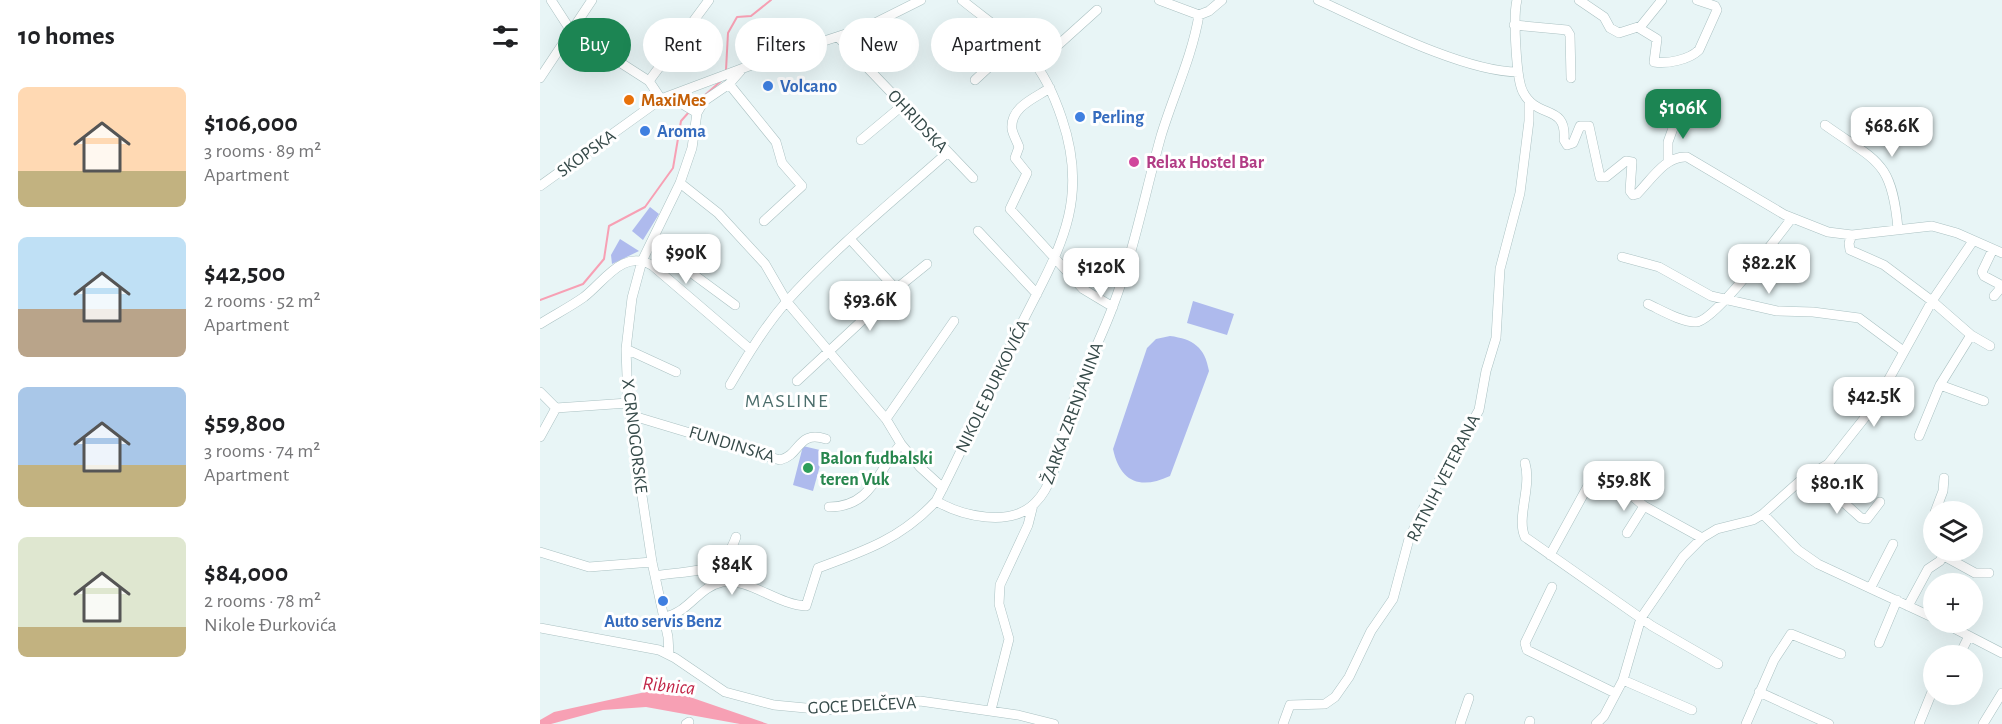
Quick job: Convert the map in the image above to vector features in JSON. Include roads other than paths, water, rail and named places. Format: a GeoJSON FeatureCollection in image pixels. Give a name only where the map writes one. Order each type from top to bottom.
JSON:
{"type":"FeatureCollection","features":[{"type":"Feature","properties":{"kind":"street"},"geometry":{"type":"LineString","coordinates":[[551,0],[563,18]]}},
{"type":"Feature","properties":{"kind":"street"},"geometry":{"type":"LineString","coordinates":[[580,18],[592,0]]}},
{"type":"Feature","properties":{"kind":"street"},"geometry":{"type":"LineString","coordinates":[[649,81],[709,0]]}},
{"type":"Feature","properties":{"kind":"street","name":"SKOPSKA"},"geometry":{"type":"LineString","coordinates":[[827,41],[893,16],[921,0]]}},
{"type":"Feature","properties":{"kind":"street","name":"NIKOLE ĐURKOVIĆA"},"geometry":{"type":"LineString","coordinates":[[962,0],[984,18]]}},
{"type":"Feature","properties":{"kind":"street"},"geometry":{"type":"LineString","coordinates":[[1159,0],[1199,15],[1209,11],[1222,0]]}},
{"type":"Feature","properties":{"kind":"street"},"geometry":{"type":"LineString","coordinates":[[1318,0],[1387,32],[1454,57],[1518,72]]}},
{"type":"Feature","properties":{"kind":"street","name":"RATNIH VETERANA"},"geometry":{"type":"LineString","coordinates":[[1283,724],[1292,703],[1317,706],[1325,704],[1335,697],[1349,677],[1371,631],[1393,599],[1409,539],[1422,511],[1479,410],[1486,370],[1496,338],[1500,269],[1520,193],[1529,121],[1529,100],[1523,93],[1518,72],[1514,25],[1516,0]]}},
{"type":"Feature","properties":{"kind":"street"},"geometry":{"type":"LineString","coordinates":[[1579,0],[1587,3],[1604,17],[1615,32],[1628,32],[1639,28],[1662,0]]}},
{"type":"Feature","properties":{"kind":"street"},"geometry":{"type":"LineString","coordinates":[[1639,28],[1657,39],[1654,62],[1665,63],[1694,54],[1717,10],[1715,6],[1697,0]]}},
{"type":"Feature","properties":{"kind":"street"},"geometry":{"type":"LineString","coordinates":[[1062,42],[1097,10]]}},
{"type":"Feature","properties":{"kind":"street","name":"ŽARKA ZRENJANINA"},"geometry":{"type":"LineString","coordinates":[[936,501],[959,512],[982,516],[1008,515],[1033,505],[1049,479],[1072,405],[1113,307],[1199,15]]}},
{"type":"Feature","properties":{"kind":"street"},"geometry":{"type":"LineString","coordinates":[[1514,25],[1567,30],[1570,34],[1570,78]]}},
{"type":"Feature","properties":{"kind":"street","name":"OHRIDSKA"},"geometry":{"type":"LineString","coordinates":[[838,37],[973,178]]}},
{"type":"Feature","properties":{"kind":"street"},"geometry":{"type":"LineString","coordinates":[[540,78],[558,51]]}},
{"type":"Feature","properties":{"kind":"street"},"geometry":{"type":"LineString","coordinates":[[631,69],[649,81],[665,97],[695,112],[705,101],[729,84],[737,72]]}},
{"type":"Feature","properties":{"kind":"street","name":"SKOPSKA"},"geometry":{"type":"LineString","coordinates":[[540,186],[665,97],[735,71]]}},
{"type":"Feature","properties":{"kind":"street"},"geometry":{"type":"LineString","coordinates":[[975,80],[984,72]]}},
{"type":"Feature","properties":{"kind":"street","name":"NIKOLE ĐURKOVIĆA"},"geometry":{"type":"LineString","coordinates":[[664,617],[682,612],[714,585],[729,582],[742,584],[793,606],[806,606],[818,568],[882,544],[916,523],[936,501],[1055,260],[1072,209],[1074,169],[1070,142],[1050,88],[1040,72]]}},
{"type":"Feature","properties":{"kind":"street"},"geometry":{"type":"LineString","coordinates":[[729,84],[776,142],[782,163],[802,186],[764,221]]}},
{"type":"Feature","properties":{"kind":"street"},"geometry":{"type":"LineString","coordinates":[[1050,88],[1023,105],[1012,122],[1019,147],[1015,158],[1027,173],[1010,209],[1088,294],[1113,307]]}},
{"type":"Feature","properties":{"kind":"street"},"geometry":{"type":"LineString","coordinates":[[1529,100],[1537,108],[1562,120],[1565,124],[1564,140],[1567,145],[1573,143],[1580,126],[1589,126],[1597,171],[1601,178],[1626,161],[1632,162],[1630,191],[1633,195],[1637,194],[1668,162],[1680,157],[1691,159],[1792,218],[1828,232],[1852,234],[1932,226],[1998,251],[1983,272],[1984,276],[1999,284],[2000,289],[1994,296]]}},
{"type":"Feature","properties":{"kind":"street"},"geometry":{"type":"LineString","coordinates":[[861,140],[903,105]]}},
{"type":"Feature","properties":{"kind":"street","name":"X CRNOGORSKE"},"geometry":{"type":"LineString","coordinates":[[669,654],[664,617],[652,562],[628,404],[626,349],[632,298],[642,261],[680,183],[692,148],[695,112]]}},
{"type":"Feature","properties":{"kind":"street"},"geometry":{"type":"LineString","coordinates":[[1668,162],[1668,142],[1677,117]]}},
{"type":"Feature","properties":{"kind":"street"},"geometry":{"type":"LineString","coordinates":[[1825,125],[1870,155],[1882,166],[1890,179],[1898,229]]}},
{"type":"Feature","properties":{"kind":"street"},"geometry":{"type":"LineString","coordinates":[[730,385],[751,350],[787,302],[850,239],[947,153]]}},
{"type":"Feature","properties":{"kind":"street"},"geometry":{"type":"LineString","coordinates":[[680,183],[718,213],[765,264],[787,302],[886,419],[901,444],[920,467],[943,488]]}},
{"type":"Feature","properties":{"kind":"street"},"geometry":{"type":"LineString","coordinates":[[1648,304],[1697,322],[1715,312],[1792,218]]}},
{"type":"Feature","properties":{"kind":"street"},"geometry":{"type":"LineString","coordinates":[[978,231],[1037,294]]}},
{"type":"Feature","properties":{"kind":"street"},"geometry":{"type":"LineString","coordinates":[[1852,234],[1849,248],[1853,253],[1884,265],[1932,300],[1971,335],[1990,346]]}},
{"type":"Feature","properties":{"kind":"street"},"geometry":{"type":"LineString","coordinates":[[850,239],[896,289]]}},
{"type":"Feature","properties":{"kind":"street"},"geometry":{"type":"LineString","coordinates":[[1880,502],[1867,519],[1860,518],[1822,483],[1828,464],[1874,406],[1902,350],[1932,300],[1973,241]]}},
{"type":"Feature","properties":{"kind":"street"},"geometry":{"type":"LineString","coordinates":[[651,243],[735,305]]}},
{"type":"Feature","properties":{"kind":"street"},"geometry":{"type":"LineString","coordinates":[[1622,257],[1659,267],[1711,296],[1727,298],[1777,312],[1851,316],[1902,350]]}},
{"type":"Feature","properties":{"kind":"street"},"geometry":{"type":"LineString","coordinates":[[540,324],[583,298],[618,266],[628,262],[642,261],[653,266],[751,350]]}},
{"type":"Feature","properties":{"kind":"street"},"geometry":{"type":"LineString","coordinates":[[797,381],[896,289],[927,264]]}},
{"type":"Feature","properties":{"kind":"street"},"geometry":{"type":"LineString","coordinates":[[886,419],[954,321]]}},
{"type":"Feature","properties":{"kind":"street"},"geometry":{"type":"LineString","coordinates":[[1919,436],[1940,385],[1971,335]]}},
{"type":"Feature","properties":{"kind":"street"},"geometry":{"type":"LineString","coordinates":[[626,349],[676,372]]}},
{"type":"Feature","properties":{"kind":"street"},"geometry":{"type":"LineString","coordinates":[[1940,385],[1984,401]]}},
{"type":"Feature","properties":{"kind":"street"},"geometry":{"type":"LineString","coordinates":[[540,392],[556,408],[628,404]]}},
{"type":"Feature","properties":{"kind":"street"},"geometry":{"type":"LineString","coordinates":[[540,437],[556,408]]}},
{"type":"Feature","properties":{"kind":"street","name":"FUNDINSKA"},"geometry":{"type":"LineString","coordinates":[[630,415],[780,460],[806,439],[816,436],[826,440]]}},
{"type":"Feature","properties":{"kind":"street"},"geometry":{"type":"LineString","coordinates":[[829,507],[848,506],[867,492],[901,444]]}},
{"type":"Feature","properties":{"kind":"street"},"geometry":{"type":"LineString","coordinates":[[1525,463],[1528,487],[1522,531],[1525,537],[1641,618],[1718,664]]}},
{"type":"Feature","properties":{"kind":"street"},"geometry":{"type":"LineString","coordinates":[[1596,724],[1604,716],[1623,680],[1641,618],[1673,570],[1702,538],[1717,529],[1753,520],[1801,480],[1828,464]]}},
{"type":"Feature","properties":{"kind":"street"},"geometry":{"type":"LineString","coordinates":[[1939,501],[1944,478]]}},
{"type":"Feature","properties":{"kind":"street"},"geometry":{"type":"LineString","coordinates":[[1550,555],[1589,484]]}},
{"type":"Feature","properties":{"kind":"street"},"geometry":{"type":"LineString","coordinates":[[1625,490],[1644,506],[1702,538]]}},
{"type":"Feature","properties":{"kind":"street"},"geometry":{"type":"LineString","coordinates":[[991,710],[1009,639],[1000,609],[999,591],[1028,525],[1033,505]]}},
{"type":"Feature","properties":{"kind":"street"},"geometry":{"type":"LineString","coordinates":[[1627,532],[1644,506]]}},
{"type":"Feature","properties":{"kind":"street"},"geometry":{"type":"LineString","coordinates":[[1763,514],[1798,550],[1818,564],[1923,613]]}},
{"type":"Feature","properties":{"kind":"street"},"geometry":{"type":"LineString","coordinates":[[655,576],[715,567],[732,550],[736,537]]}},
{"type":"Feature","properties":{"kind":"street"},"geometry":{"type":"LineString","coordinates":[[1871,587],[1893,544]]}},
{"type":"Feature","properties":{"kind":"street"},"geometry":{"type":"LineString","coordinates":[[540,552],[587,567],[652,562]]}},
{"type":"Feature","properties":{"kind":"street"},"geometry":{"type":"LineString","coordinates":[[1908,606],[1928,569],[1937,561]]}},
{"type":"Feature","properties":{"kind":"street"},"geometry":{"type":"LineString","coordinates":[[1957,561],[1981,575],[1989,573]]}},
{"type":"Feature","properties":{"kind":"street"},"geometry":{"type":"LineString","coordinates":[[1552,587],[1525,643],[1527,650],[1615,693]]}},
{"type":"Feature","properties":{"kind":"street"},"geometry":{"type":"LineString","coordinates":[[1879,643],[1897,600]]}},
{"type":"Feature","properties":{"kind":"street","name":"GOCE DELČEVA"},"geometry":{"type":"LineString","coordinates":[[540,628],[628,643],[669,654],[725,692],[774,705],[848,709],[891,702],[920,701],[991,710],[1054,724]]}},
{"type":"Feature","properties":{"kind":"street"},"geometry":{"type":"LineString","coordinates":[[1963,633],[2002,653]]}},
{"type":"Feature","properties":{"kind":"street"},"geometry":{"type":"LineString","coordinates":[[1746,724],[1759,692],[1791,634],[1841,654]]}},
{"type":"Feature","properties":{"kind":"street"},"geometry":{"type":"LineString","coordinates":[[1964,645],[1969,636]]}},
{"type":"Feature","properties":{"kind":"street"},"geometry":{"type":"LineString","coordinates":[[1623,680],[1692,710]]}},
{"type":"Feature","properties":{"kind":"street"},"geometry":{"type":"LineString","coordinates":[[1759,692],[1829,724]]}},
{"type":"Feature","properties":{"kind":"street"},"geometry":{"type":"LineString","coordinates":[[1983,724],[1998,707],[2002,693]]}},
{"type":"Feature","properties":{"kind":"street"},"geometry":{"type":"LineString","coordinates":[[1460,724],[1469,698]]}},
{"type":"Feature","properties":{"kind":"street"},"geometry":{"type":"LineString","coordinates":[[1920,724],[1927,705]]}},
{"type":"Feature","properties":{"kind":"street"},"geometry":{"type":"LineString","coordinates":[[1604,716],[1612,724]]}},
{"type":"Feature","properties":{"kind":"waterway"},"geometry":{"type":"LineString","coordinates":[[726,70],[728,33],[737,17],[751,16],[771,0]]}},
{"type":"Feature","properties":{"kind":"waterway"},"geometry":{"type":"LineString","coordinates":[[705,95],[721,81]]}},
{"type":"Feature","properties":{"kind":"waterway"},"geometry":{"type":"LineString","coordinates":[[540,300],[583,284],[604,259],[609,226],[645,207],[673,168],[681,121],[689,112]]}},
{"type":"Feature","properties":{"kind":"place","name":"Volcano"},"geometry":{"type":"Point","coordinates":[768,86]}},
{"type":"Feature","properties":{"kind":"place","name":"MaxiMes"},"geometry":{"type":"Point","coordinates":[629,100]}},
{"type":"Feature","properties":{"kind":"place","name":"Perling"},"geometry":{"type":"Point","coordinates":[1080,117]}},
{"type":"Feature","properties":{"kind":"place","name":"Aroma"},"geometry":{"type":"Point","coordinates":[645,131]}},
{"type":"Feature","properties":{"kind":"place","name":"Relax Hostel Bar"},"geometry":{"type":"Point","coordinates":[1134,162]}},
{"type":"Feature","properties":{"kind":"place","name":"Balon fudbalski teren Vuk"},"geometry":{"type":"Point","coordinates":[808,468]}},
{"type":"Feature","properties":{"kind":"place","name":"Auto servis Benz"},"geometry":{"type":"Point","coordinates":[663,601]}},
{"type":"Feature","properties":{"kind":"district","name":"MASLINE"},"geometry":{"type":"Point","coordinates":[787,400]}},
{"type":"Feature","properties":{"kind":"water label","name":"Ribnica"},"geometry":{"type":"Point","coordinates":[669,685]}}]}
